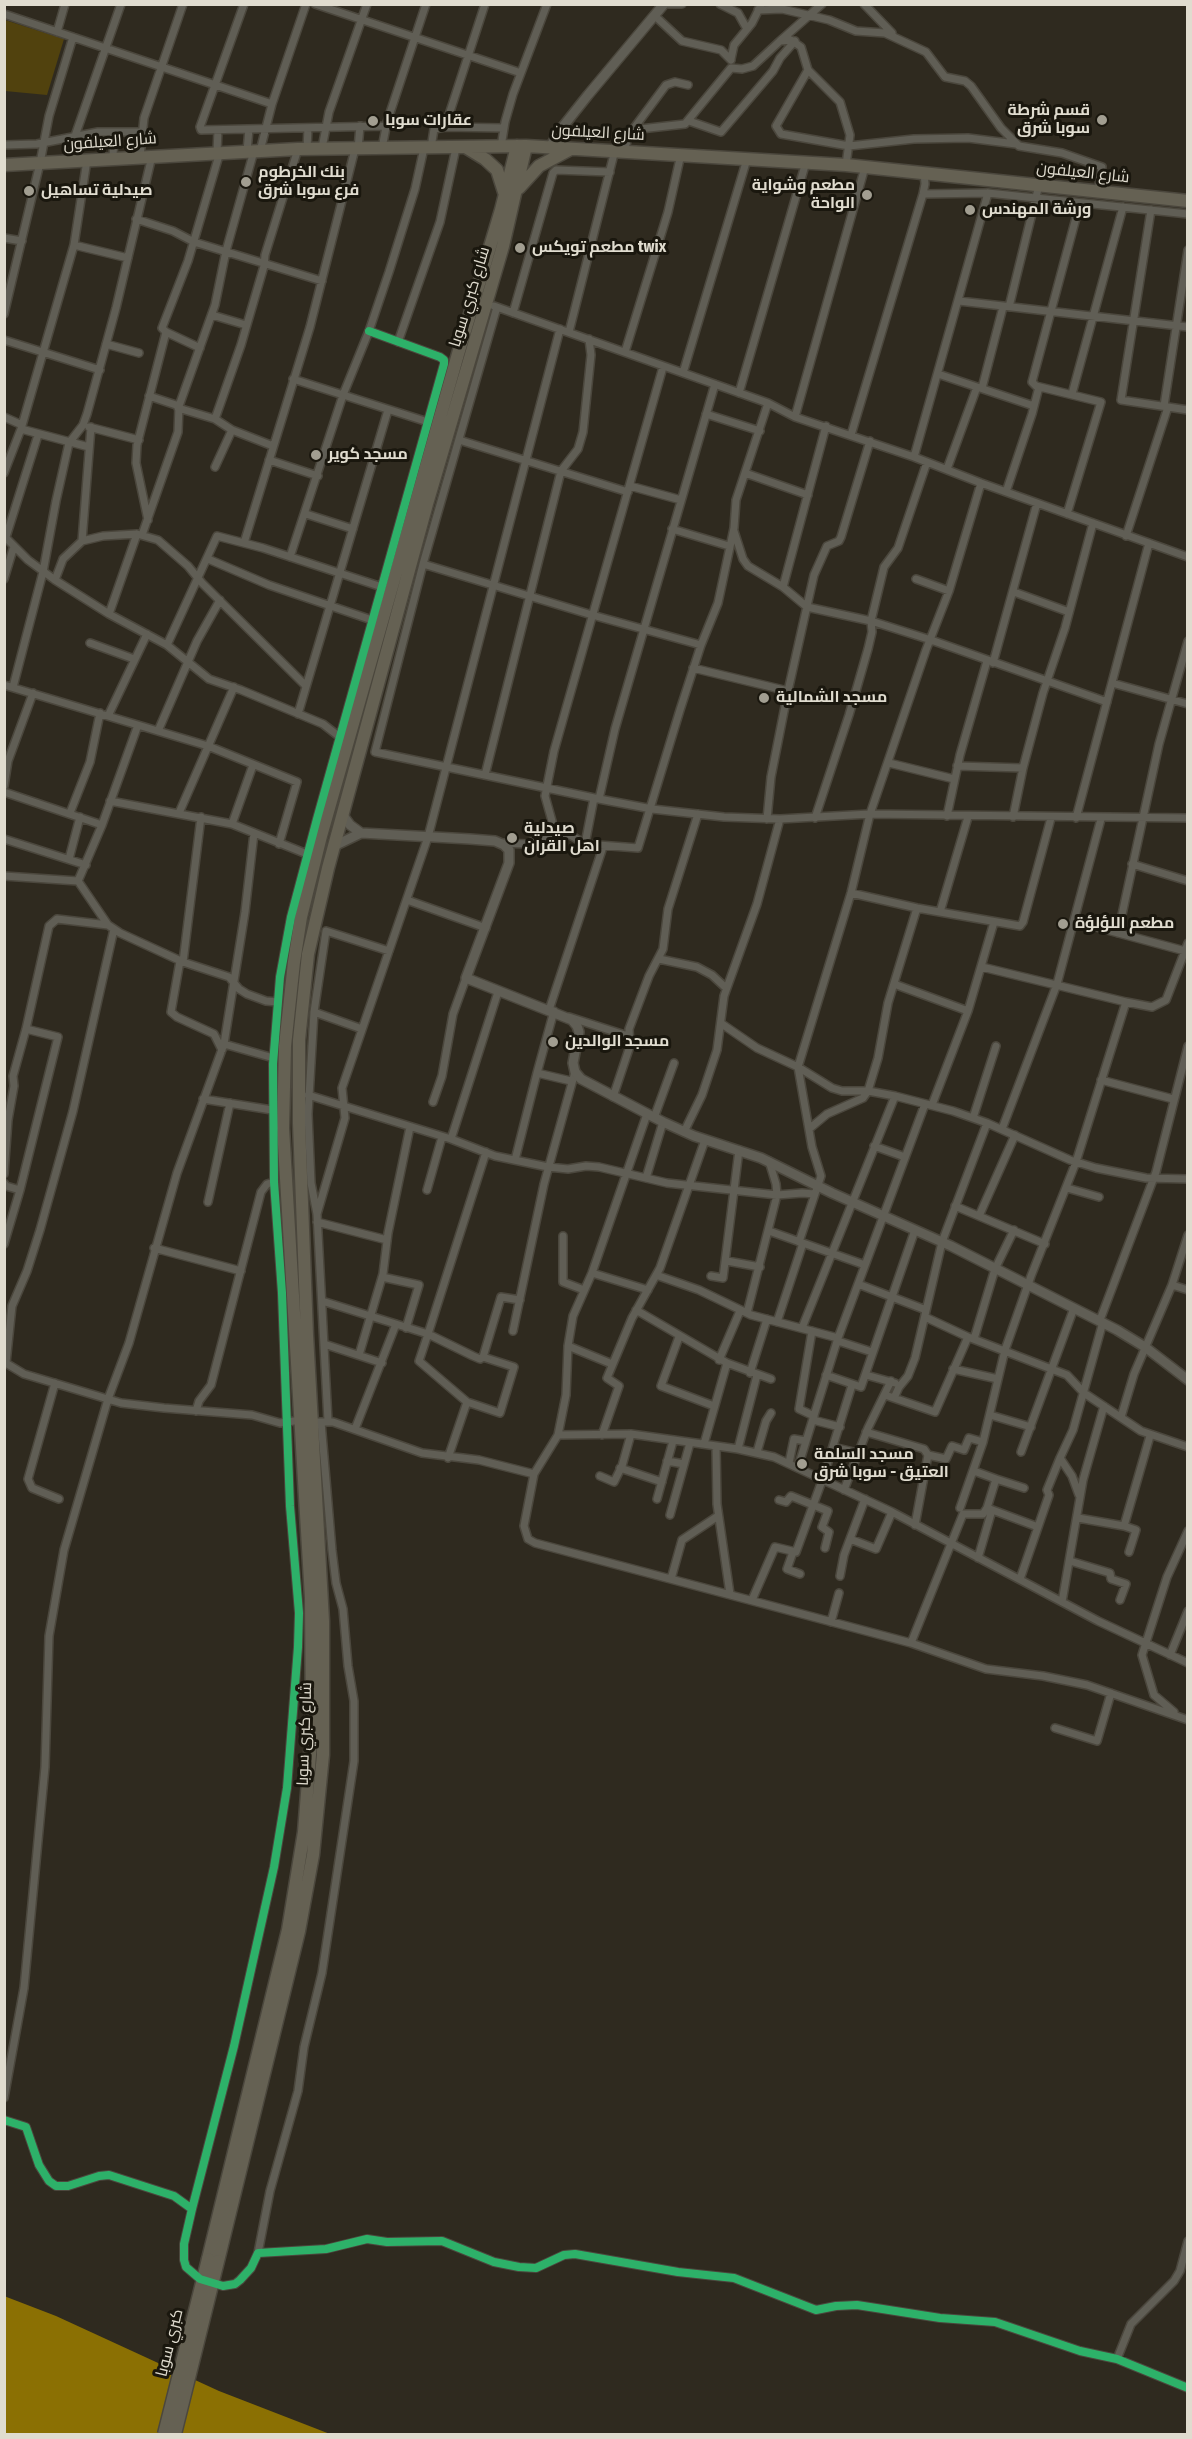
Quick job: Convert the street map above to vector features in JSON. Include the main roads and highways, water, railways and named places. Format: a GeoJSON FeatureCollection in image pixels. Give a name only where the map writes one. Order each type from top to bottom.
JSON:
{"type":"FeatureCollection","features":[{"type":"Feature","properties":{"kind":"highway","name":"شارع العيلفون"},"geometry":{"type":"LineString","coordinates":[[4,165],[322,148],[521,146],[865,166],[1188,201]]}},
{"type":"Feature","properties":{"kind":"highway","name":"شارع كبري سوبا"},"geometry":{"type":"LineString","coordinates":[[213,2260],[291,1970],[313,1855],[324,1736],[316,1422],[307,1335],[298,1123],[308,1012],[311,940],[463,355],[492,305],[521,146]]}},
{"type":"Feature","properties":{"kind":"highway"},"geometry":{"type":"LineString","coordinates":[[461,148],[485,159],[497,170],[511,193],[539,166],[570,149]]}},
{"type":"Feature","properties":{"kind":"highway","name":"شارع كبري سوبا"},"geometry":{"type":"LineString","coordinates":[[316,1422],[283,1158],[283,1076],[288,1012],[301,916],[344,740],[511,193]]}},
{"type":"Feature","properties":{"kind":"highway"},"geometry":{"type":"LineString","coordinates":[[288,1012],[308,1012]]}},
{"type":"Feature","properties":{"kind":"highway","name":"كبري سوبا"},"geometry":{"type":"LineString","coordinates":[[164,2434],[213,2260]]}},
{"type":"Feature","properties":{"kind":"highway","name":"كبري سوبا"},"geometry":{"type":"LineString","coordinates":[[174,2434],[213,2260]]}},
{"type":"Feature","properties":{"kind":"place","name":"قسم شرطة سوبا شرق"},"geometry":{"type":"Point","coordinates":[1102,120]}},
{"type":"Feature","properties":{"kind":"place","name":"عقارات سوبا"},"geometry":{"type":"Point","coordinates":[373,121]}},
{"type":"Feature","properties":{"kind":"place","name":"بنك الخرطوم فرع سوبا شرق"},"geometry":{"type":"Point","coordinates":[246,182]}},
{"type":"Feature","properties":{"kind":"place","name":"صيدلية تساهيل"},"geometry":{"type":"Point","coordinates":[29,191]}},
{"type":"Feature","properties":{"kind":"place","name":"مطعم وشواية الواحة"},"geometry":{"type":"Point","coordinates":[867,195]}},
{"type":"Feature","properties":{"kind":"place","name":"ورشة المهندس"},"geometry":{"type":"Point","coordinates":[970,210]}},
{"type":"Feature","properties":{"kind":"place","name":"مطعم تويكس twix"},"geometry":{"type":"Point","coordinates":[520,248]}},
{"type":"Feature","properties":{"kind":"place","name":"مسجد كوير"},"geometry":{"type":"Point","coordinates":[316,455]}},
{"type":"Feature","properties":{"kind":"place","name":"مسجد الشمالية"},"geometry":{"type":"Point","coordinates":[764,698]}},
{"type":"Feature","properties":{"kind":"place","name":"صيدلية اهل القران"},"geometry":{"type":"Point","coordinates":[512,838]}},
{"type":"Feature","properties":{"kind":"place","name":"مطعم اللؤلؤة"},"geometry":{"type":"Point","coordinates":[1063,924]}},
{"type":"Feature","properties":{"kind":"place","name":"مسجد الوالدين"},"geometry":{"type":"Point","coordinates":[553,1042]}},
{"type":"Feature","properties":{"kind":"place","name":"مسجد السلمة العتيق - سوبا شرق"},"geometry":{"type":"Point","coordinates":[802,1464]}}]}
